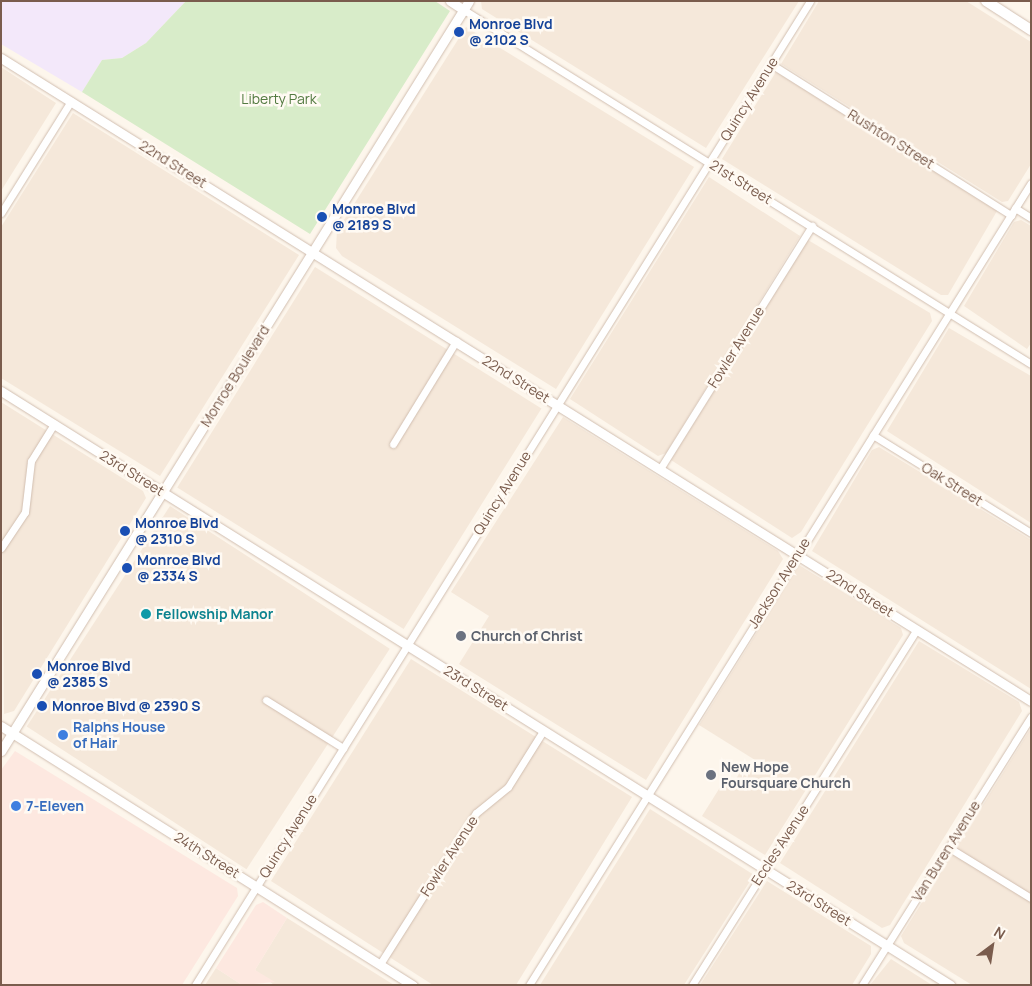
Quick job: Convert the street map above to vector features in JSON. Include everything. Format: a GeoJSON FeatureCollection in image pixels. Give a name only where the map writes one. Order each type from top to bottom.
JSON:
{"type":"FeatureCollection","features":[{"type":"Feature","properties":{"kind":"main road"},"geometry":{"type":"LineString","coordinates":[[986,1],[1031,30]]}},
{"type":"Feature","properties":{"kind":"street","name":"21st Street"},"geometry":{"type":"LineString","coordinates":[[450,1],[1031,364]]}},
{"type":"Feature","properties":{"kind":"street","name":"Monroe Boulevard"},"geometry":{"type":"LineString","coordinates":[[1,751],[469,1]]}},
{"type":"Feature","properties":{"kind":"street","name":"Quincy Avenue"},"geometry":{"type":"LineString","coordinates":[[195,985],[810,1]]}},
{"type":"Feature","properties":{"kind":"street","name":"22nd Street"},"geometry":{"type":"LineString","coordinates":[[1,58],[1031,701]]}},
{"type":"Feature","properties":{"kind":"street","name":"Rushton Street"},"geometry":{"type":"LineString","coordinates":[[771,64],[1013,212],[1031,218]]}},
{"type":"Feature","properties":{"kind":"street"},"geometry":{"type":"LineString","coordinates":[[1,213],[71,101]]}},
{"type":"Feature","properties":{"kind":"street","name":"Jackson Avenue"},"geometry":{"type":"LineString","coordinates":[[529,985],[646,794],[1031,183]]}},
{"type":"Feature","properties":{"kind":"street","name":"Fowler Avenue"},"geometry":{"type":"LineString","coordinates":[[660,469],[812,226]]}},
{"type":"Feature","properties":{"kind":"street"},"geometry":{"type":"LineString","coordinates":[[393,444],[456,342]]}},
{"type":"Feature","properties":{"kind":"street","name":"23rd Street"},"geometry":{"type":"LineString","coordinates":[[1,391],[950,985]]}},
{"type":"Feature","properties":{"kind":"street"},"geometry":{"type":"LineString","coordinates":[[1,548],[3,539],[24,512],[31,461],[54,424]]}},
{"type":"Feature","properties":{"kind":"street","name":"Oak Street"},"geometry":{"type":"LineString","coordinates":[[873,435],[1031,533]]}},
{"type":"Feature","properties":{"kind":"street","name":"Eccles Avenue"},"geometry":{"type":"LineString","coordinates":[[692,985],[917,629]]}},
{"type":"Feature","properties":{"kind":"street"},"geometry":{"type":"LineString","coordinates":[[266,700],[342,748]]}},
{"type":"Feature","properties":{"kind":"street","name":"Van Buren Avenue"},"geometry":{"type":"LineString","coordinates":[[862,985],[886,944],[1031,717]]}},
{"type":"Feature","properties":{"kind":"street","name":"24th Street"},"geometry":{"type":"LineString","coordinates":[[1,726],[413,985]]}},
{"type":"Feature","properties":{"kind":"street","name":"Fowler Avenue"},"geometry":{"type":"LineString","coordinates":[[380,964],[476,813],[508,787],[543,731]]}},
{"type":"Feature","properties":{"kind":"street"},"geometry":{"type":"LineString","coordinates":[[948,847],[1031,898]]}},
{"type":"Feature","properties":{"kind":"shaded area"},"geometry":{"type":"Polygon","coordinates":[[[1,1],[186,1],[146,43],[122,58],[102,60],[82,92],[1,44],[1,1]]]}},
{"type":"Feature","properties":{"kind":"shaded area"},"geometry":{"type":"Polygon","coordinates":[[[481,1],[799,1],[706,148],[482,9],[481,1]]]}},
{"type":"Feature","properties":{"kind":"shaded area"},"geometry":{"type":"Polygon","coordinates":[[[819,1],[966,1],[1031,42],[1031,164],[1008,201],[1002,202],[781,64],[819,1]]]}},
{"type":"Feature","properties":{"kind":"shaded area"},"geometry":{"type":"Polygon","coordinates":[[[466,27],[694,167],[556,389],[342,256],[336,248],[337,231],[466,27]]]}},
{"type":"Feature","properties":{"kind":"shaded area"},"geometry":{"type":"Polygon","coordinates":[[[1,67],[56,103],[1,191],[1,67]]]}},
{"type":"Feature","properties":{"kind":"shaded area"},"geometry":{"type":"Polygon","coordinates":[[[776,72],[997,211],[948,295],[941,295],[722,159],[776,72]]]}},
{"type":"Feature","properties":{"kind":"shaded area"},"geometry":{"type":"Polygon","coordinates":[[[73,113],[299,255],[160,476],[1,378],[1,227],[73,113]]]}},
{"type":"Feature","properties":{"kind":"shaded area"},"geometry":{"type":"Polygon","coordinates":[[[709,177],[800,236],[666,453],[658,456],[570,399],[709,177]]]}},
{"type":"Feature","properties":{"kind":"shaded area"},"geometry":{"type":"Polygon","coordinates":[[[1021,220],[1031,226],[1031,343],[1027,349],[964,306],[1014,222],[1021,220]]]}},
{"type":"Feature","properties":{"kind":"shaded area"},"geometry":{"type":"Polygon","coordinates":[[[808,240],[930,313],[932,321],[801,532],[792,538],[671,460],[808,240]]]}},
{"type":"Feature","properties":{"kind":"shaded area"},"geometry":{"type":"Polygon","coordinates":[[[315,267],[541,408],[404,629],[177,487],[315,267]]]}},
{"type":"Feature","properties":{"kind":"shaded area"},"geometry":{"type":"Polygon","coordinates":[[[949,328],[1031,376],[1031,523],[887,431],[949,328]]]}},
{"type":"Feature","properties":{"kind":"shaded area"},"geometry":{"type":"Polygon","coordinates":[[[1,402],[143,491],[146,498],[14,711],[4,714],[1,402]]]}},
{"type":"Feature","properties":{"kind":"shaded area"},"geometry":{"type":"Polygon","coordinates":[[[563,417],[778,551],[783,559],[646,780],[459,664],[489,616],[451,592],[563,417]]]}},
{"type":"Feature","properties":{"kind":"shaded area"},"geometry":{"type":"Polygon","coordinates":[[[879,447],[1031,540],[1031,689],[812,551],[872,450],[879,447]]]}},
{"type":"Feature","properties":{"kind":"shaded area"},"geometry":{"type":"Polygon","coordinates":[[[170,506],[390,649],[246,869],[27,727],[170,506]]]}},
{"type":"Feature","properties":{"kind":"shaded area"},"geometry":{"type":"Polygon","coordinates":[[[799,565],[901,628],[903,635],[765,855],[702,816],[724,781],[732,786],[740,772],[746,776],[755,760],[699,725],[799,565]]]}},
{"type":"Feature","properties":{"kind":"shaded area"},"geometry":{"type":"Polygon","coordinates":[[[919,641],[1019,702],[1022,711],[890,925],[882,928],[780,863],[919,641]]]}},
{"type":"Feature","properties":{"kind":"shaded area"},"geometry":{"type":"Polygon","coordinates":[[[411,659],[632,797],[516,985],[433,985],[271,881],[411,659]]]}},
{"type":"Feature","properties":{"kind":"shaded area"},"geometry":{"type":"Polygon","coordinates":[[[1031,728],[1031,985],[972,985],[904,943],[901,936],[1031,728]]]}},
{"type":"Feature","properties":{"kind":"shaded area"},"geometry":{"type":"Polygon","coordinates":[[[15,751],[237,888],[238,896],[182,985],[1,985],[1,770],[15,751]]]}},
{"type":"Feature","properties":{"kind":"shaded area"},"geometry":{"type":"Polygon","coordinates":[[[650,809],[754,875],[684,985],[540,985],[650,809]]]}},
{"type":"Feature","properties":{"kind":"shaded area"},"geometry":{"type":"Polygon","coordinates":[[[767,881],[871,946],[871,954],[852,985],[700,985],[767,881]]]}},
{"type":"Feature","properties":{"kind":"shaded area"},"geometry":{"type":"Polygon","coordinates":[[[263,902],[287,918],[255,970],[275,982],[242,985],[216,968],[256,905],[263,902]]]}},
{"type":"Feature","properties":{"kind":"shaded area"},"geometry":{"type":"Polygon","coordinates":[[[287,918],[394,985],[274,985],[255,970],[287,918]]]}},
{"type":"Feature","properties":{"kind":"shaded area"},"geometry":{"type":"Polygon","coordinates":[[[891,959],[932,985],[870,985],[891,959]]]}},
{"type":"Feature","properties":{"kind":"shaded area"},"geometry":{"type":"Polygon","coordinates":[[[216,968],[242,985],[205,985],[216,968]]]}},
{"type":"Feature","properties":{"kind":"green space","name":"Liberty Park"},"geometry":{"type":"Polygon","coordinates":[[[186,1],[435,1],[450,11],[310,234],[82,92],[102,60],[122,58],[146,43],[186,1]]]}},
{"type":"Feature","properties":{"kind":"place","name":"Monroe Blvd @ 2102 S"},"geometry":{"type":"Point","coordinates":[459,32]}},
{"type":"Feature","properties":{"kind":"place","name":"Monroe Blvd @ 2189 S"},"geometry":{"type":"Point","coordinates":[322,217]}},
{"type":"Feature","properties":{"kind":"place","name":"Monroe Blvd @ 2310 S"},"geometry":{"type":"Point","coordinates":[125,531]}},
{"type":"Feature","properties":{"kind":"place","name":"Monroe Blvd @ 2334 S"},"geometry":{"type":"Point","coordinates":[127,568]}},
{"type":"Feature","properties":{"kind":"place","name":"Fellowship Manor"},"geometry":{"type":"Point","coordinates":[146,614]}},
{"type":"Feature","properties":{"kind":"place","name":"Church of Christ"},"geometry":{"type":"Point","coordinates":[461,636]}},
{"type":"Feature","properties":{"kind":"place","name":"Monroe Blvd @ 2385 S"},"geometry":{"type":"Point","coordinates":[37,674]}},
{"type":"Feature","properties":{"kind":"place","name":"Monroe Blvd @ 2390 S"},"geometry":{"type":"Point","coordinates":[42,706]}},
{"type":"Feature","properties":{"kind":"place","name":"Ralphs House of Hair"},"geometry":{"type":"Point","coordinates":[63,735]}},
{"type":"Feature","properties":{"kind":"place","name":"New Hope Foursquare Church"},"geometry":{"type":"Point","coordinates":[711,775]}},
{"type":"Feature","properties":{"kind":"place","name":"7-Eleven"},"geometry":{"type":"Point","coordinates":[16,806]}}]}
